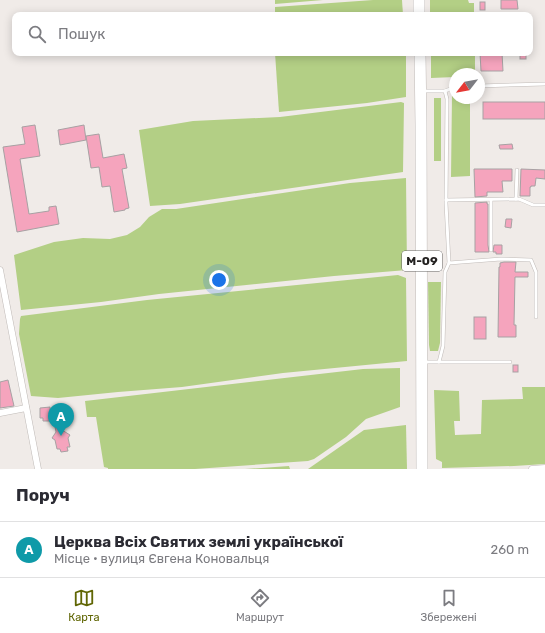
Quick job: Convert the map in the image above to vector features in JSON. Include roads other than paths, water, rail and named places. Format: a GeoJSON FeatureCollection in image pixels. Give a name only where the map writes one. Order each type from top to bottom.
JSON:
{"type":"FeatureCollection","features":[{"type":"Feature","properties":{"kind":"highway"},"geometry":{"type":"LineString","coordinates":[[419,0],[419,12]]}},
{"type":"Feature","properties":{"kind":"highway","name":"М-09"},"geometry":{"type":"LineString","coordinates":[[420,56],[422,469]]}},
{"type":"Feature","properties":{"kind":"street"},"geometry":{"type":"LineString","coordinates":[[0,270],[38,469]]}},
{"type":"Feature","properties":{"kind":"street"},"geometry":{"type":"LineString","coordinates":[[0,413],[26,408]]}},
{"type":"Feature","properties":{"kind":"street"},"geometry":{"type":"LineString","coordinates":[[532,469],[545,468]]}},
{"type":"Feature","properties":{"kind":"lane"},"geometry":{"type":"LineString","coordinates":[[485,86],[545,84]]}},
{"type":"Feature","properties":{"kind":"lane"},"geometry":{"type":"LineString","coordinates":[[421,91],[445,91],[449,89]]}},
{"type":"Feature","properties":{"kind":"lane"},"geometry":{"type":"LineString","coordinates":[[439,362],[443,346],[444,272],[449,262],[446,200],[447,99],[445,91]]}},
{"type":"Feature","properties":{"kind":"lane"},"geometry":{"type":"LineString","coordinates":[[516,199],[517,170]]}},
{"type":"Feature","properties":{"kind":"lane"},"geometry":{"type":"LineString","coordinates":[[446,200],[519,199],[533,205],[545,205]]}},
{"type":"Feature","properties":{"kind":"lane"},"geometry":{"type":"LineString","coordinates":[[491,200],[491,250]]}},
{"type":"Feature","properties":{"kind":"lane"},"geometry":{"type":"LineString","coordinates":[[449,262],[501,259],[531,260],[536,272],[536,317]]}},
{"type":"Feature","properties":{"kind":"lane"},"geometry":{"type":"LineString","coordinates":[[422,362],[510,362]]}},
{"type":"Feature","properties":{"kind":"place","name":"Церква Всіх Святих землі української"},"geometry":{"type":"Point","coordinates":[61,436]}}]}
